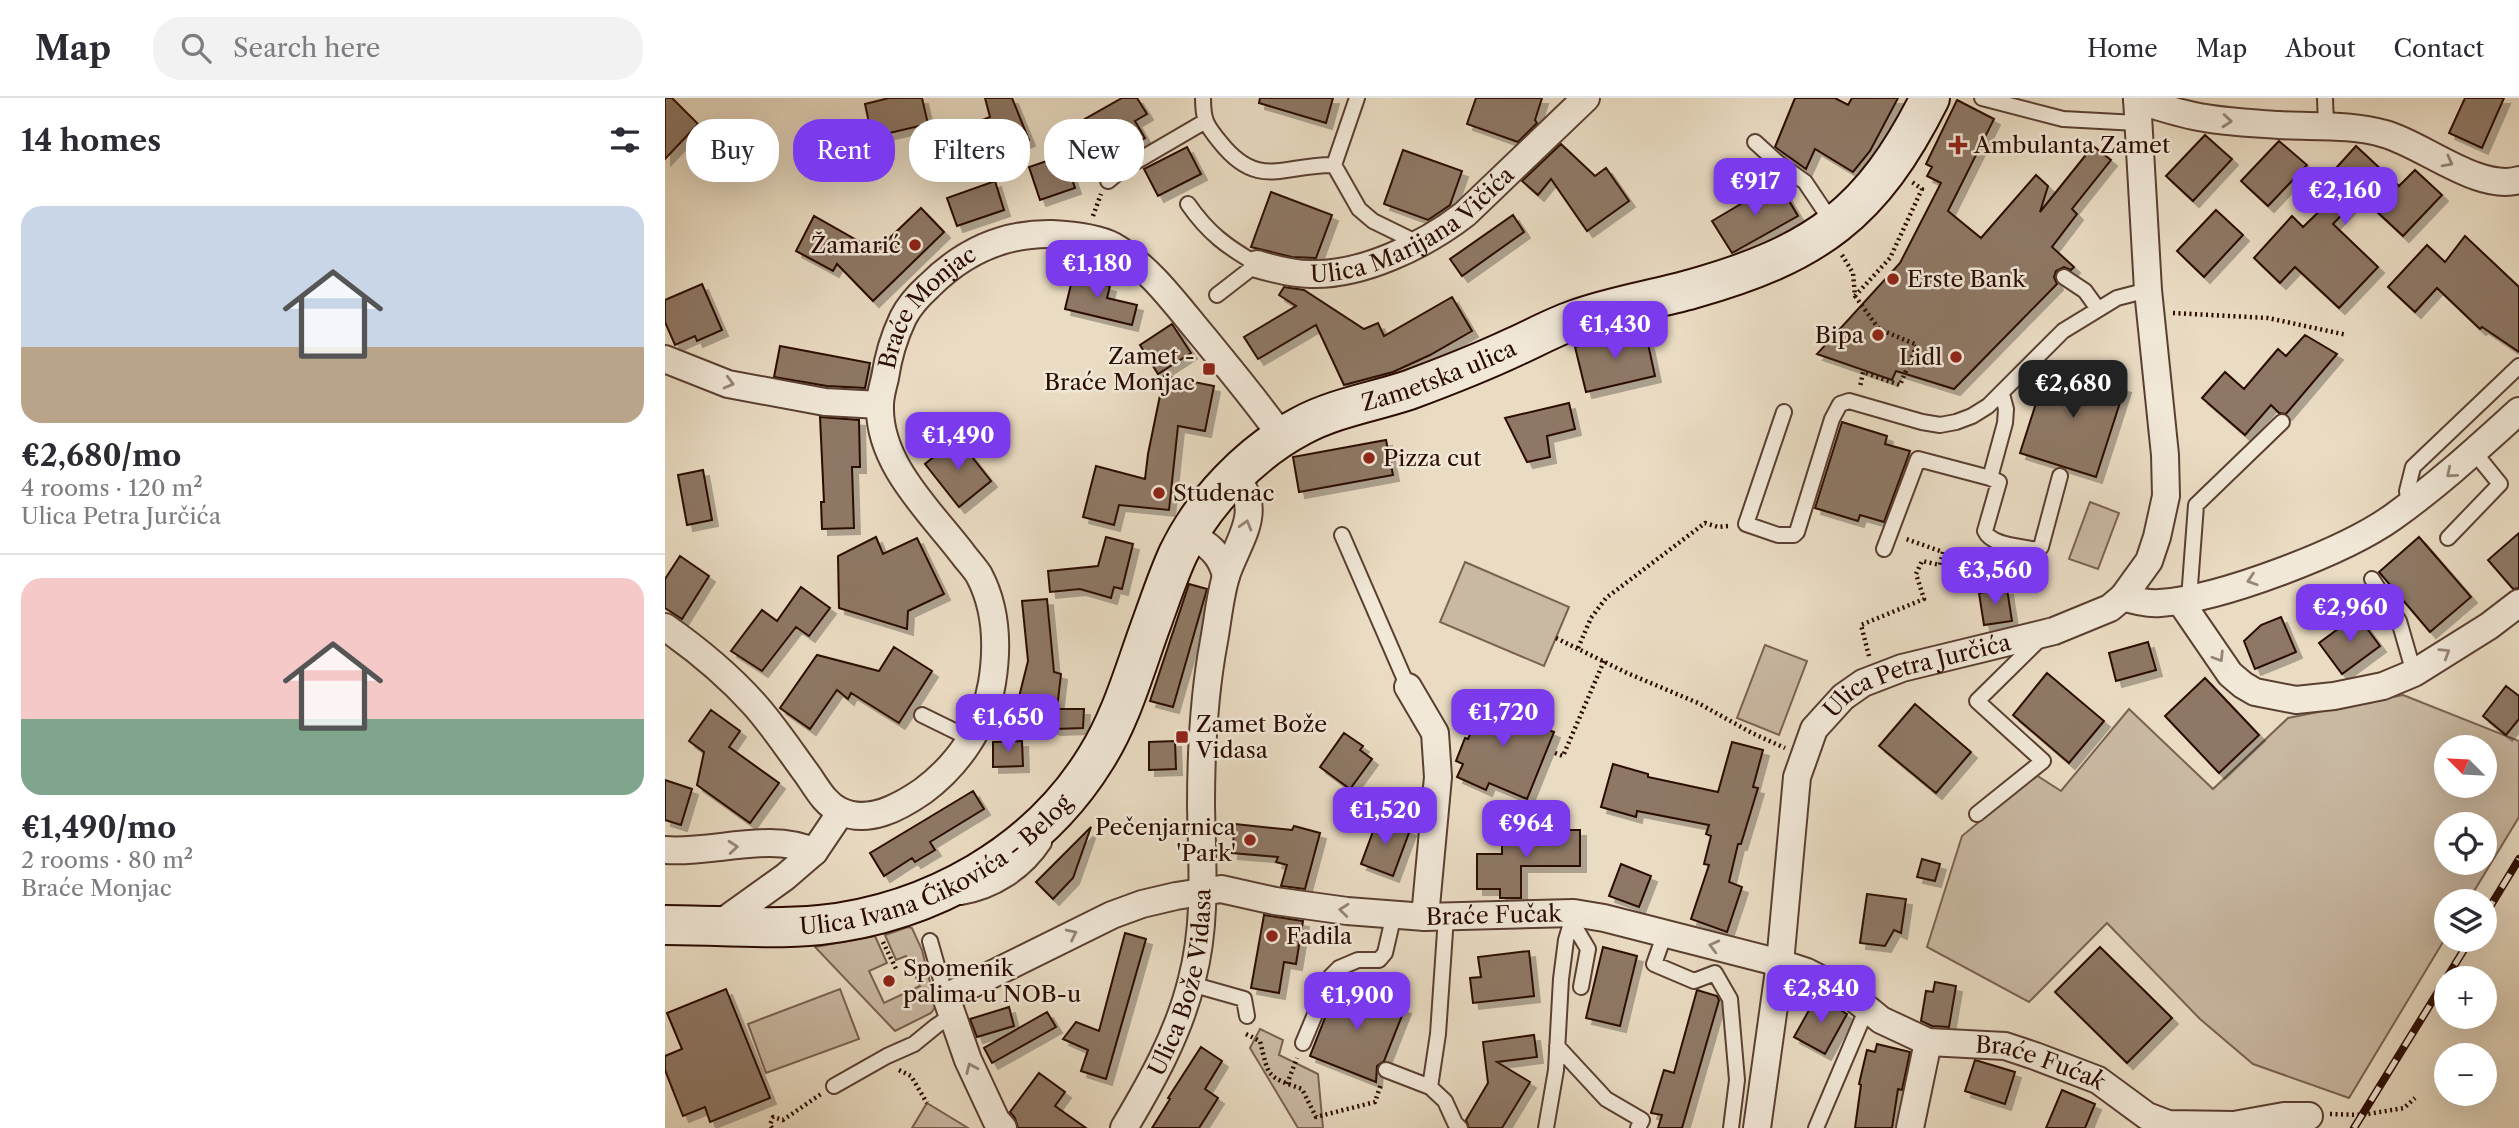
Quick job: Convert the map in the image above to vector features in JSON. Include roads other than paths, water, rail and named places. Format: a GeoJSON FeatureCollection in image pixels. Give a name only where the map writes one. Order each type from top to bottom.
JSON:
{"type":"FeatureCollection","features":[{"type":"Feature","properties":{"kind":"main road","name":"Zametska ulica"},"geometry":{"type":"LineString","coordinates":[[1282,437],[1313,420],[1410,390],[1478,363],[1573,320],[1749,272],[1798,250],[1836,237],[1892,166],[1930,98]]}},
{"type":"Feature","properties":{"kind":"main road","name":"Ulica Ivana Ćikovića - Belog"},"geometry":{"type":"LineString","coordinates":[[665,925],[792,927],[849,921],[885,913],[939,895],[1021,842],[1064,801],[1097,756],[1114,723],[1177,555],[1189,534],[1235,476],[1282,437]]}},
{"type":"Feature","properties":{"kind":"street","name":"Ulica Marijana Vičića"},"geometry":{"type":"LineString","coordinates":[[1257,264],[1313,275],[1364,266],[1420,244],[1445,230],[1465,214],[1586,98]]}},
{"type":"Feature","properties":{"kind":"street"},"geometry":{"type":"LineString","coordinates":[[2137,107],[2217,120],[2357,128],[2386,134],[2416,145],[2488,180],[2519,180]]}},
{"type":"Feature","properties":{"kind":"street","name":"Ulica Petra Jurčića"},"geometry":{"type":"LineString","coordinates":[[1757,1128],[1780,963],[1797,777],[1814,730],[1843,697],[1863,683],[1902,668],[2044,634],[2110,608],[2123,597],[2149,561],[2166,496],[2165,455],[2148,290],[2137,107]]}},
{"type":"Feature","properties":{"kind":"street","name":"Braće Monjac"},"geometry":{"type":"LineString","coordinates":[[841,812],[870,816],[913,798],[950,768],[971,739],[990,699],[995,662],[994,614],[979,575],[905,482],[887,444],[880,405],[889,354],[904,315],[921,293],[948,267],[977,249],[1006,239],[1036,234],[1060,235],[1110,245],[1152,276],[1282,437]]}},
{"type":"Feature","properties":{"kind":"street"},"geometry":{"type":"LineString","coordinates":[[665,359],[728,384],[825,402],[880,405]]}},
{"type":"Feature","properties":{"kind":"street"},"geometry":{"type":"LineString","coordinates":[[2123,597],[2157,604],[2185,600],[2289,568],[2365,535],[2449,475],[2519,411]]}},
{"type":"Feature","properties":{"kind":"street","name":"Ulica Bože Vidasa"},"geometry":{"type":"LineString","coordinates":[[1124,1128],[1170,1044],[1183,1012],[1201,933],[1204,891],[1202,754],[1209,665],[1226,576],[1249,515],[1250,500],[1245,487],[1235,476]]}},
{"type":"Feature","properties":{"kind":"street"},"geometry":{"type":"LineString","coordinates":[[1189,534],[1216,552],[1226,576]]}},
{"type":"Feature","properties":{"kind":"street"},"geometry":{"type":"LineString","coordinates":[[2185,600],[2230,674],[2255,692],[2297,700],[2383,686],[2414,673],[2489,626],[2519,603]]}},
{"type":"Feature","properties":{"kind":"street"},"geometry":{"type":"LineString","coordinates":[[665,627],[718,666],[755,705],[825,800],[841,812],[814,852],[785,877],[718,925]]}},
{"type":"Feature","properties":{"kind":"street"},"geometry":{"type":"LineString","coordinates":[[1408,687],[1435,733],[1438,777],[1435,814],[1435,917]]}},
{"type":"Feature","properties":{"kind":"street"},"geometry":{"type":"LineString","coordinates":[[665,850],[774,843],[796,845],[814,852]]}},
{"type":"Feature","properties":{"kind":"street","name":"Braće Fučak"},"geometry":{"type":"LineString","coordinates":[[948,1007],[1112,915],[1142,904],[1221,889],[1275,901],[1394,914],[1435,917],[1573,917],[1665,933],[1780,963]]}},
{"type":"Feature","properties":{"kind":"street","name":"Braće Fućak"},"geometry":{"type":"LineString","coordinates":[[1780,963],[1807,972],[1848,993],[1881,1020],[1928,1042],[2005,1046],[2098,1080],[2142,1122],[2189,1126],[2234,1125],[2284,1116],[2309,1116]]}},
{"type":"Feature","properties":{"kind":"street"},"geometry":{"type":"LineString","coordinates":[[948,1007],[985,1099],[1003,1128]]}},
{"type":"Feature","properties":{"kind":"street"},"geometry":{"type":"LineString","coordinates":[[1910,1128],[1928,1042]]}},
{"type":"Feature","properties":{"kind":"lane"},"geometry":{"type":"LineString","coordinates":[[1203,98],[1204,122],[1240,163],[1257,171],[1289,172],[1319,165],[1334,165]]}},
{"type":"Feature","properties":{"kind":"lane"},"geometry":{"type":"LineString","coordinates":[[1357,98],[1334,165],[1359,209],[1373,221],[1420,244]]}},
{"type":"Feature","properties":{"kind":"lane"},"geometry":{"type":"LineString","coordinates":[[1982,98],[2063,119],[2137,107]]}},
{"type":"Feature","properties":{"kind":"lane"},"geometry":{"type":"LineString","coordinates":[[2325,98],[2326,127]]}},
{"type":"Feature","properties":{"kind":"lane"},"geometry":{"type":"LineString","coordinates":[[1144,157],[1204,122]]}},
{"type":"Feature","properties":{"kind":"lane"},"geometry":{"type":"LineString","coordinates":[[1755,142],[1805,182],[1836,237]]}},
{"type":"Feature","properties":{"kind":"lane"},"geometry":{"type":"LineString","coordinates":[[1188,204],[1203,226],[1227,247],[1257,264],[1217,295]]}},
{"type":"Feature","properties":{"kind":"lane"},"geometry":{"type":"LineString","coordinates":[[2064,276],[2085,291],[2098,309]]}},
{"type":"Feature","properties":{"kind":"lane"},"geometry":{"type":"LineString","coordinates":[[1784,412],[1746,524],[1788,536],[1797,532],[1837,408],[1845,402],[1856,402],[1940,425],[1972,416],[2002,394],[2063,331],[2117,298],[2148,290]]}},
{"type":"Feature","properties":{"kind":"lane"},"geometry":{"type":"LineString","coordinates":[[2409,505],[2407,491],[2413,467],[2519,366]]}},
{"type":"Feature","properties":{"kind":"lane"},"geometry":{"type":"LineString","coordinates":[[1990,478],[2007,409],[2002,394]]}},
{"type":"Feature","properties":{"kind":"lane"},"geometry":{"type":"LineString","coordinates":[[2185,600],[2196,505],[2282,422]]}},
{"type":"Feature","properties":{"kind":"lane"},"geometry":{"type":"LineString","coordinates":[[2448,538],[2500,484],[2474,453]]}},
{"type":"Feature","properties":{"kind":"lane"},"geometry":{"type":"LineString","coordinates":[[1884,548],[1918,459],[1999,482],[1985,531],[1994,540],[2038,550],[2060,476]]}},
{"type":"Feature","properties":{"kind":"lane"},"geometry":{"type":"LineString","coordinates":[[1342,536],[1408,687]]}},
{"type":"Feature","properties":{"kind":"lane"},"geometry":{"type":"LineString","coordinates":[[2372,579],[2399,621],[2414,673]]}},
{"type":"Feature","properties":{"kind":"lane"},"geometry":{"type":"LineString","coordinates":[[1977,814],[2043,761],[1977,701],[2022,659],[2044,634]]}},
{"type":"Feature","properties":{"kind":"lane"},"geometry":{"type":"LineString","coordinates":[[922,715],[971,739]]}},
{"type":"Feature","properties":{"kind":"lane"},"geometry":{"type":"LineString","coordinates":[[1392,798],[1435,814]]}},
{"type":"Feature","properties":{"kind":"lane"},"geometry":{"type":"LineString","coordinates":[[1303,1043],[1331,976],[1339,968],[1357,960],[1379,960],[1385,953],[1394,914]]}},
{"type":"Feature","properties":{"kind":"lane"},"geometry":{"type":"LineString","coordinates":[[1430,1087],[1438,1034],[1435,917]]}},
{"type":"Feature","properties":{"kind":"lane"},"geometry":{"type":"LineString","coordinates":[[1573,917],[1588,949],[1581,987]]}},
{"type":"Feature","properties":{"kind":"lane"},"geometry":{"type":"LineString","coordinates":[[1546,1128],[1556,1070],[1561,979],[1566,940],[1573,917]]}},
{"type":"Feature","properties":{"kind":"lane"},"geometry":{"type":"LineString","coordinates":[[1665,933],[1654,964],[1694,981],[1715,973],[1730,999],[1737,1080],[1731,1128]]}},
{"type":"Feature","properties":{"kind":"lane"},"geometry":{"type":"LineString","coordinates":[[834,1086],[914,1044],[936,1026],[948,1007],[930,941]]}},
{"type":"Feature","properties":{"kind":"lane"},"geometry":{"type":"LineString","coordinates":[[1191,984],[1244,999],[1247,1016]]}},
{"type":"Feature","properties":{"kind":"lane"},"geometry":{"type":"LineString","coordinates":[[1816,1128],[1867,1008]]}},
{"type":"Feature","properties":{"kind":"lane"},"geometry":{"type":"LineString","coordinates":[[1557,1046],[1606,1099],[1642,1120],[1638,1128]]}},
{"type":"Feature","properties":{"kind":"lane"},"geometry":{"type":"LineString","coordinates":[[1386,1070],[1430,1087],[1445,1101],[1460,1128]]}},
{"type":"Feature","properties":{"kind":"railway"},"geometry":{"type":"LineString","coordinates":[[2497,895],[2519,859]]}},
{"type":"Feature","properties":{"kind":"railway"},"geometry":{"type":"LineString","coordinates":[[2354,1128],[2463,952]]}},
{"type":"Feature","properties":{"kind":"place","name":"Ambulanta Zamet"},"geometry":{"type":"Point","coordinates":[1958,145]}},
{"type":"Feature","properties":{"kind":"place","name":"Žamarić"},"geometry":{"type":"Point","coordinates":[915,245]}},
{"type":"Feature","properties":{"kind":"place","name":"Erste Bank"},"geometry":{"type":"Point","coordinates":[1893,279]}},
{"type":"Feature","properties":{"kind":"place","name":"Bipa"},"geometry":{"type":"Point","coordinates":[1878,335]}},
{"type":"Feature","properties":{"kind":"place","name":"Lidl"},"geometry":{"type":"Point","coordinates":[1956,357]}},
{"type":"Feature","properties":{"kind":"place","name":"Zamet - Braće Monjac"},"geometry":{"type":"Point","coordinates":[1209,369]}},
{"type":"Feature","properties":{"kind":"place","name":"Pizza cut"},"geometry":{"type":"Point","coordinates":[1369,458]}},
{"type":"Feature","properties":{"kind":"place","name":"Studenac"},"geometry":{"type":"Point","coordinates":[1159,493]}},
{"type":"Feature","properties":{"kind":"place","name":"Zamet Bože Vidasa"},"geometry":{"type":"Point","coordinates":[1182,737]}},
{"type":"Feature","properties":{"kind":"place","name":"Pečenjarnica 'Park'"},"geometry":{"type":"Point","coordinates":[1250,840]}},
{"type":"Feature","properties":{"kind":"place","name":"Fadila"},"geometry":{"type":"Point","coordinates":[1272,936]}},
{"type":"Feature","properties":{"kind":"place","name":"Spomenik palima u NOB-u"},"geometry":{"type":"Point","coordinates":[889,981]}}]}
